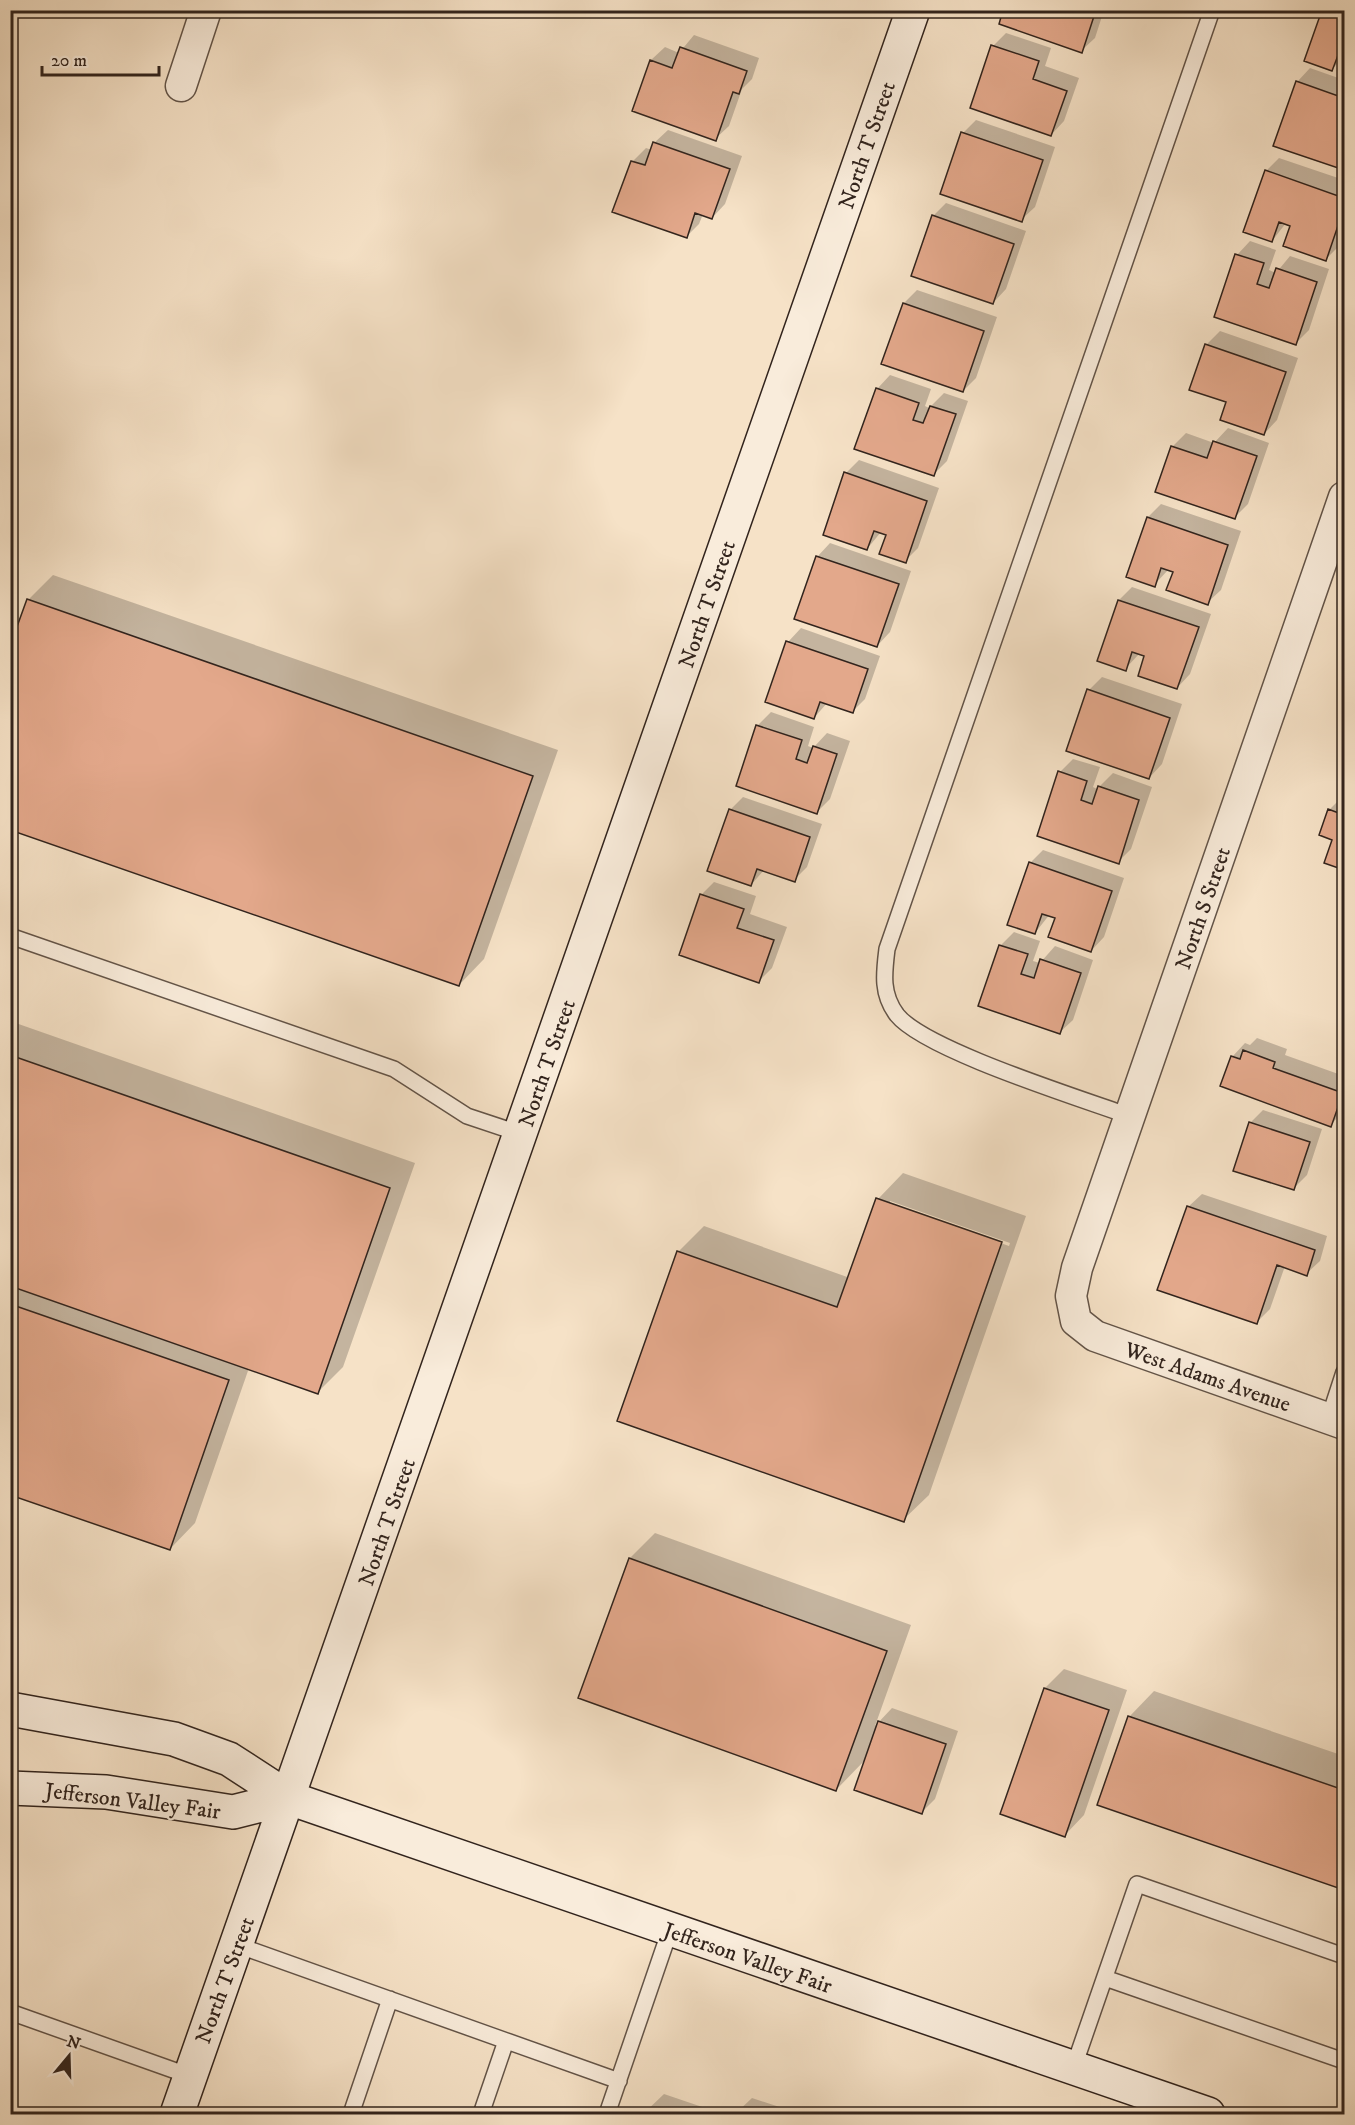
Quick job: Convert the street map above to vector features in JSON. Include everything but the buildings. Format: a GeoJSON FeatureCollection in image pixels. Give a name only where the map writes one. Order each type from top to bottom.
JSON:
{"type":"FeatureCollection","features":[{"type":"Feature","properties":{"kind":"street"},"geometry":{"type":"LineString","coordinates":[[181,86],[206,10]]}},
{"type":"Feature","properties":{"kind":"street","name":"North T Street"},"geometry":{"type":"LineString","coordinates":[[177,2115],[913,10]]}},
{"type":"Feature","properties":{"kind":"street","name":"North S Street"},"geometry":{"type":"LineString","coordinates":[[1076,1321],[1071,1296],[1077,1268],[1344,497]]}},
{"type":"Feature","properties":{"kind":"street","name":"West Adams Avenue"},"geometry":{"type":"LineString","coordinates":[[1076,1321],[1095,1336],[1138,1353],[1337,1421]]}},
{"type":"Feature","properties":{"kind":"street","name":"Jefferson Valley Fair"},"geometry":{"type":"LineString","coordinates":[[10,1709],[174,1739],[229,1759],[289,1798],[1208,2115]]}},
{"type":"Feature","properties":{"kind":"street","name":"Jefferson Valley Fair"},"geometry":{"type":"LineString","coordinates":[[10,1788],[106,1792],[233,1812],[289,1798]]}},
{"type":"Feature","properties":{"kind":"lane"},"geometry":{"type":"LineString","coordinates":[[1129,1116],[954,1051],[919,1033],[897,1015],[883,984],[887,949],[1212,10]]}},
{"type":"Feature","properties":{"kind":"lane"},"geometry":{"type":"LineString","coordinates":[[10,936],[394,1069],[467,1116],[521,1134]]}},
{"type":"Feature","properties":{"kind":"lane"},"geometry":{"type":"LineString","coordinates":[[1337,1421],[1344,1372]]}},
{"type":"Feature","properties":{"kind":"lane"},"geometry":{"type":"LineString","coordinates":[[1073,2068],[1137,1884],[1344,1956]]}},
{"type":"Feature","properties":{"kind":"lane"},"geometry":{"type":"LineString","coordinates":[[608,2115],[670,1930]]}},
{"type":"Feature","properties":{"kind":"lane"},"geometry":{"type":"LineString","coordinates":[[237,1945],[619,2080]]}},
{"type":"Feature","properties":{"kind":"lane"},"geometry":{"type":"LineString","coordinates":[[1104,1978],[1344,2061]]}},
{"type":"Feature","properties":{"kind":"lane"},"geometry":{"type":"LineString","coordinates":[[351,2115],[390,2000]]}},
{"type":"Feature","properties":{"kind":"lane"},"geometry":{"type":"LineString","coordinates":[[10,2012],[190,2076]]}},
{"type":"Feature","properties":{"kind":"lane"},"geometry":{"type":"LineString","coordinates":[[481,2115],[506,2041]]}}]}
